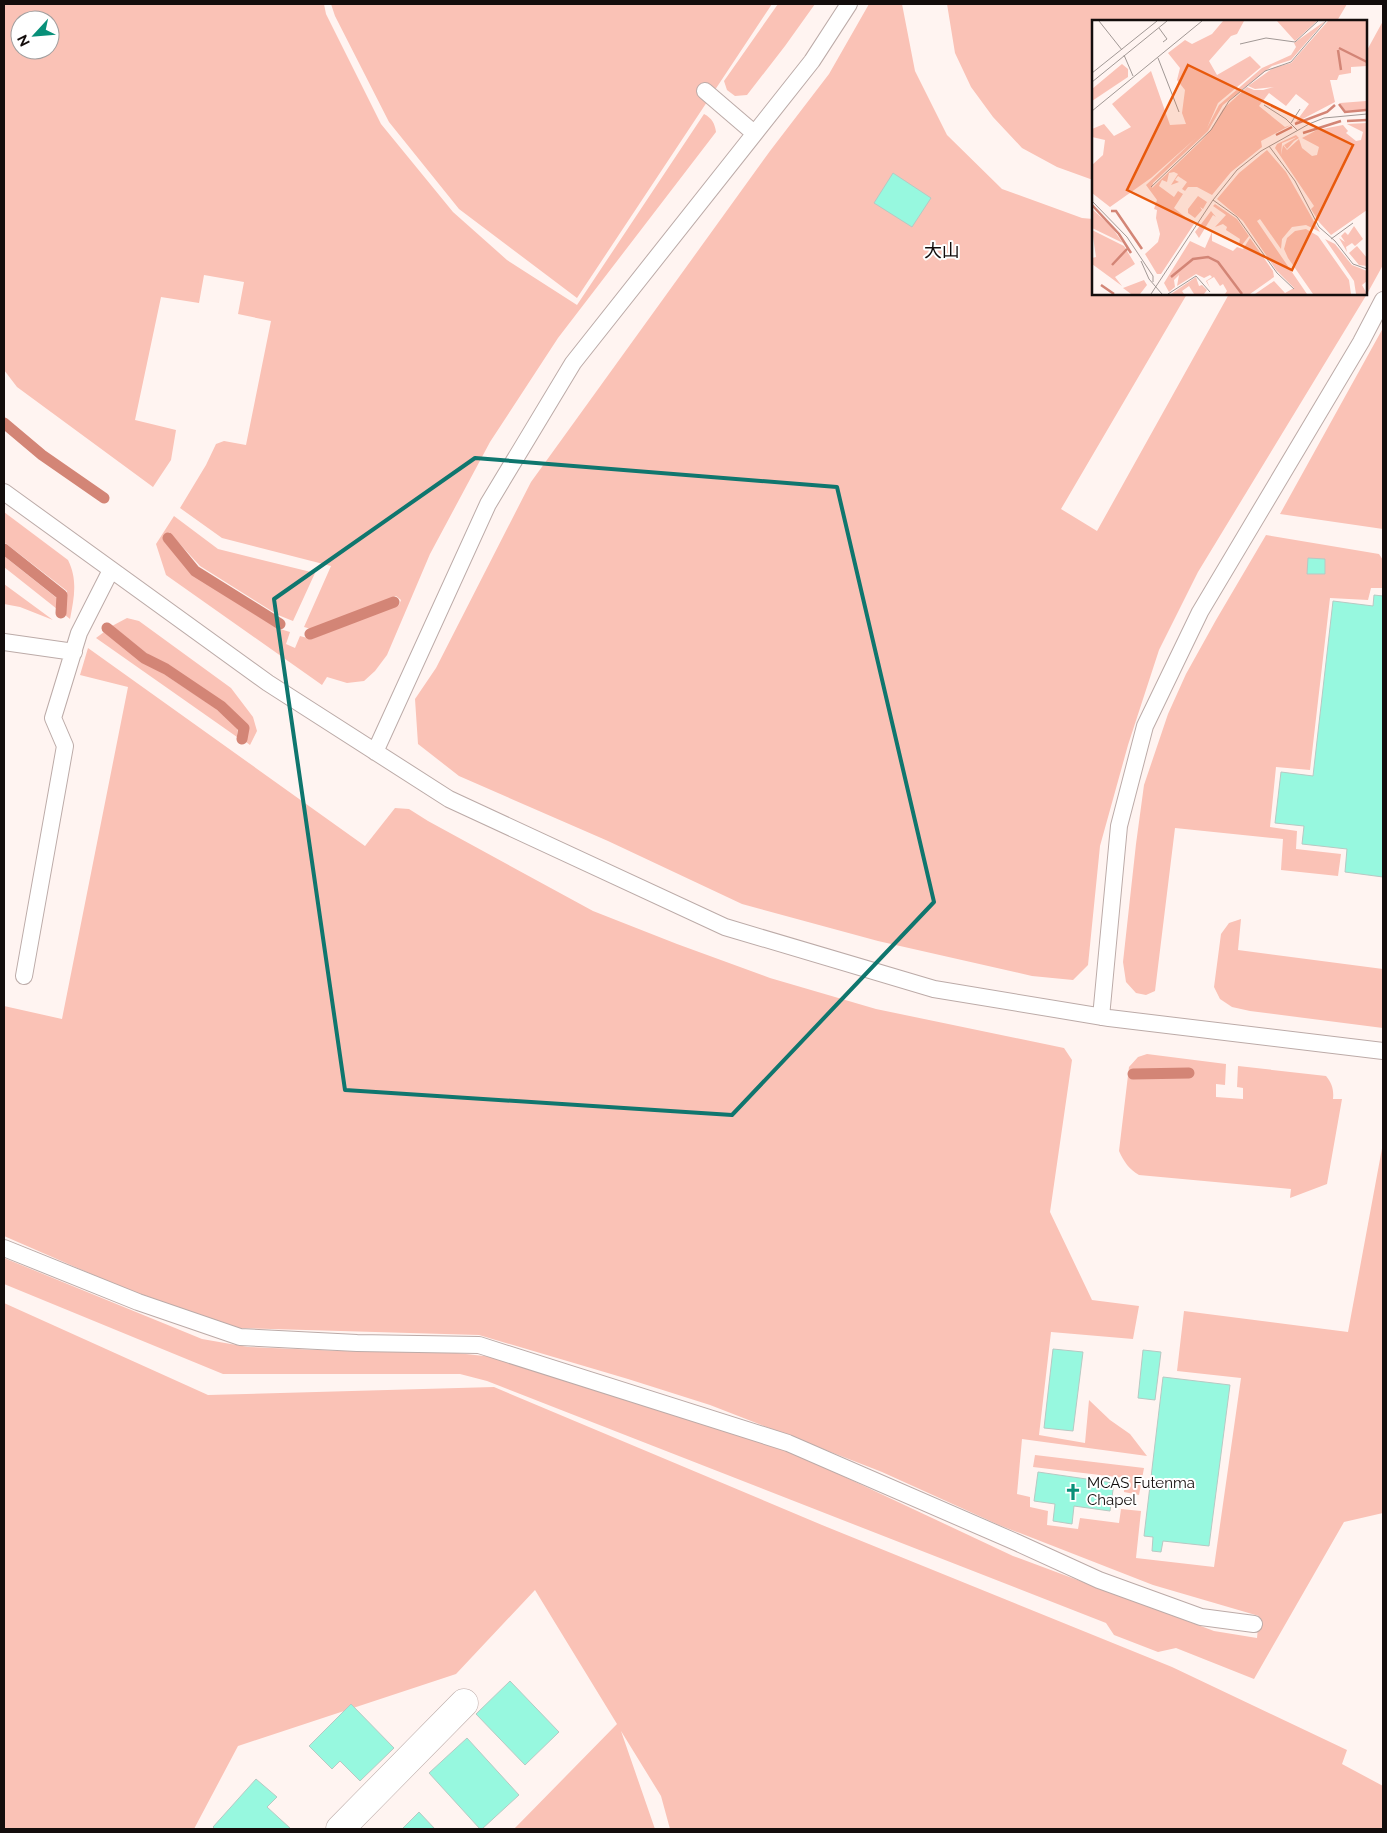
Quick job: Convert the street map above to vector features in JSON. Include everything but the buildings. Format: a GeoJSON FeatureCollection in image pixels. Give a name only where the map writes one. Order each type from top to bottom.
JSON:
{"type":"FeatureCollection","features":[{"type":"Feature","properties":{"kind":"street"},"geometry":{"type":"LineString","coordinates":[[340,1829],[464,1703]]}},
{"type":"Feature","properties":{"kind":"lane"},"geometry":{"type":"LineString","coordinates":[[375,752],[488,504],[573,363],[812,61],[849,4]]}},
{"type":"Feature","properties":{"kind":"lane"},"geometry":{"type":"LineString","coordinates":[[705,91],[754,133]]}},
{"type":"Feature","properties":{"kind":"lane"},"geometry":{"type":"LineString","coordinates":[[1101,1017],[1119,826],[1145,726],[1200,612],[1356,350],[1383,300]]}},
{"type":"Feature","properties":{"kind":"lane"},"geometry":{"type":"LineString","coordinates":[[4,492],[268,684],[449,799],[725,927],[934,989],[1101,1017],[1383,1051]]}},
{"type":"Feature","properties":{"kind":"lane"},"geometry":{"type":"LineString","coordinates":[[24,976],[65,746],[53,718],[79,633],[111,570]]}},
{"type":"Feature","properties":{"kind":"lane"},"geometry":{"type":"LineString","coordinates":[[4,642],[74,652]]}},
{"type":"Feature","properties":{"kind":"lane"},"geometry":{"type":"LineString","coordinates":[[4,1248],[138,1302],[240,1337],[479,1345],[788,1443],[1099,1580],[1202,1618],[1254,1624]]}},
{"type":"Feature","properties":{"kind":"highlighted area"},"geometry":{"type":"Polygon","coordinates":[[[475,458],[837,487],[934,902],[732,1115],[345,1090],[274,599],[475,458]]]}},
{"type":"Feature","properties":{"kind":"shaded area"},"geometry":{"type":"Polygon","coordinates":[[[4,4],[324,4],[326,14],[381,124],[453,212],[507,260],[577,305],[704,114],[711,119],[715,126],[716,132],[558,338],[490,442],[430,554],[387,655],[375,671],[364,681],[347,683],[327,677],[322,685],[166,575],[156,544],[174,516],[218,549],[315,573],[293,621],[278,615],[200,566],[169,532],[163,540],[194,576],[277,628],[290,632],[286,644],[295,648],[300,636],[311,639],[399,605],[401,600],[396,596],[311,629],[304,627],[331,566],[222,538],[180,508],[206,465],[216,444],[224,441],[246,445],[271,321],[238,314],[244,282],[204,275],[199,303],[161,297],[135,420],[176,430],[171,460],[153,487],[17,387],[4,370],[4,4]]]}},
{"type":"Feature","properties":{"kind":"shaded area"},"geometry":{"type":"Polygon","coordinates":[[[331,4],[772,4],[577,298],[459,209],[389,122],[335,16],[331,4]]]}},
{"type":"Feature","properties":{"kind":"shaded area"},"geometry":{"type":"Polygon","coordinates":[[[778,4],[815,4],[747,95],[735,96],[727,90],[724,81],[778,4]]]}},
{"type":"Feature","properties":{"kind":"shaded area"},"geometry":{"type":"Polygon","coordinates":[[[869,4],[902,4],[915,71],[947,135],[1002,189],[1082,218],[1092,219],[1092,295],[1186,295],[1061,509],[1097,531],[1228,295],[1366,295],[1198,572],[1159,650],[1128,745],[1100,846],[1088,965],[1073,980],[1032,976],[878,941],[742,904],[608,841],[459,776],[418,744],[415,699],[436,668],[531,482],[770,151],[829,74],[869,4]]]}},
{"type":"Feature","properties":{"kind":"shaded area"},"geometry":{"type":"Polygon","coordinates":[[[947,4],[1347,4],[1338,20],[1092,20],[1092,180],[1057,167],[1022,148],[993,117],[971,87],[955,53],[947,4]]]}},
{"type":"Feature","properties":{"kind":"shaded area"},"geometry":{"type":"Polygon","coordinates":[[[1383,21],[1383,265],[1367,294],[1367,50],[1383,21]]]}},
{"type":"Feature","properties":{"kind":"shaded area"},"geometry":{"type":"Polygon","coordinates":[[[1383,328],[1383,529],[1280,514],[1383,328]]]}},
{"type":"Feature","properties":{"kind":"shaded area"},"geometry":{"type":"Polygon","coordinates":[[[4,512],[68,560],[74,582],[74,596],[70,619],[65,615],[67,591],[4,542],[4,512]]]}},
{"type":"Feature","properties":{"kind":"shaded area"},"geometry":{"type":"Polygon","coordinates":[[[1266,535],[1379,554],[1383,560],[1383,588],[1371,588],[1368,600],[1330,598],[1310,770],[1276,767],[1270,827],[1297,831],[1296,849],[1341,854],[1338,876],[1281,870],[1283,839],[1175,828],[1155,991],[1146,995],[1136,993],[1126,982],[1123,962],[1144,785],[1168,714],[1186,674],[1266,535]]]}},
{"type":"Feature","properties":{"kind":"shaded area"},"geometry":{"type":"Polygon","coordinates":[[[4,556],[58,599],[57,609],[4,567],[4,556]]]}},
{"type":"Feature","properties":{"kind":"shaded area"},"geometry":{"type":"Polygon","coordinates":[[[4,584],[53,620],[20,607],[4,604],[4,584]]]}},
{"type":"Feature","properties":{"kind":"shaded area"},"geometry":{"type":"Polygon","coordinates":[[[127,618],[139,621],[231,688],[253,717],[257,731],[250,745],[246,742],[248,726],[223,703],[149,655],[112,626],[127,618]]]}},
{"type":"Feature","properties":{"kind":"shaded area"},"geometry":{"type":"Polygon","coordinates":[[[104,632],[143,662],[215,708],[238,727],[237,737],[96,638],[104,632]]]}},
{"type":"Feature","properties":{"kind":"shaded area"},"geometry":{"type":"Polygon","coordinates":[[[88,648],[365,846],[395,808],[409,809],[593,911],[770,978],[876,1009],[1064,1048],[1072,1060],[1050,1212],[1092,1300],[1139,1306],[1133,1339],[1051,1332],[1039,1435],[1085,1443],[1089,1400],[1110,1420],[1130,1434],[1147,1456],[1022,1439],[1017,1494],[1030,1497],[1030,1507],[1048,1511],[1047,1525],[1078,1529],[1080,1518],[1119,1523],[1121,1509],[1141,1511],[1136,1558],[1214,1567],[1241,1378],[1177,1371],[1184,1311],[1348,1332],[1383,1143],[1383,1513],[1344,1522],[1254,1679],[1176,1648],[1158,1652],[1114,1635],[1106,1623],[487,1381],[460,1374],[223,1374],[4,1284],[4,1258],[202,1339],[248,1347],[457,1353],[502,1358],[781,1447],[1013,1556],[1214,1631],[1257,1638],[1259,1616],[1153,1585],[999,1525],[882,1472],[710,1405],[479,1335],[239,1328],[167,1307],[4,1236],[4,1006],[62,1019],[128,687],[80,675],[88,648]]]}},
{"type":"Feature","properties":{"kind":"shaded area"},"geometry":{"type":"Polygon","coordinates":[[[1241,919],[1238,950],[1383,969],[1383,1028],[1250,1011],[1232,1007],[1220,999],[1214,987],[1221,934],[1229,923],[1241,919]]]}},
{"type":"Feature","properties":{"kind":"shaded area"},"geometry":{"type":"Polygon","coordinates":[[[1147,1054],[1226,1064],[1225,1085],[1216,1084],[1216,1097],[1243,1099],[1243,1088],[1237,1087],[1238,1066],[1326,1076],[1332,1087],[1333,1099],[1342,1099],[1327,1184],[1290,1198],[1291,1189],[1139,1175],[1135,1173],[1127,1165],[1119,1151],[1129,1067],[1138,1057],[1147,1054]]]}},
{"type":"Feature","properties":{"kind":"shaded area"},"geometry":{"type":"Polygon","coordinates":[[[4,1303],[208,1395],[494,1387],[822,1525],[1172,1667],[1347,1750],[1342,1764],[1383,1786],[1383,1829],[670,1829],[661,1796],[621,1731],[655,1829],[514,1829],[617,1724],[535,1590],[456,1674],[238,1746],[194,1829],[4,1829],[4,1303]]]}},
{"type":"Feature","properties":{"kind":"shaded area"},"geometry":{"type":"Polygon","coordinates":[[[1035,1455],[1144,1468],[1139,1495],[1124,1492],[1125,1478],[1033,1467],[1035,1455]]]}},
{"type":"Feature","properties":{"kind":"waterway"},"geometry":{"type":"LineString","coordinates":[[4,423],[42,455],[104,498]]}},
{"type":"Feature","properties":{"kind":"waterway"},"geometry":{"type":"LineString","coordinates":[[168,538],[195,571],[280,624]]}},
{"type":"Feature","properties":{"kind":"waterway"},"geometry":{"type":"LineString","coordinates":[[4,549],[62,595],[61,613]]}},
{"type":"Feature","properties":{"kind":"waterway"},"geometry":{"type":"LineString","coordinates":[[310,634],[394,602]]}},
{"type":"Feature","properties":{"kind":"waterway"},"geometry":{"type":"LineString","coordinates":[[107,628],[144,658],[166,669],[221,706],[244,728],[242,739]]}},
{"type":"Feature","properties":{"kind":"waterway"},"geometry":{"type":"LineString","coordinates":[[1133,1074],[1189,1073]]}},
{"type":"Feature","properties":{"kind":"place","name":"MCAS Futenma Chapel"},"geometry":{"type":"Point","coordinates":[1073,1492]}},
{"type":"Feature","properties":{"kind":"district","name":"大山"},"geometry":{"type":"Point","coordinates":[942,251]}}]}
